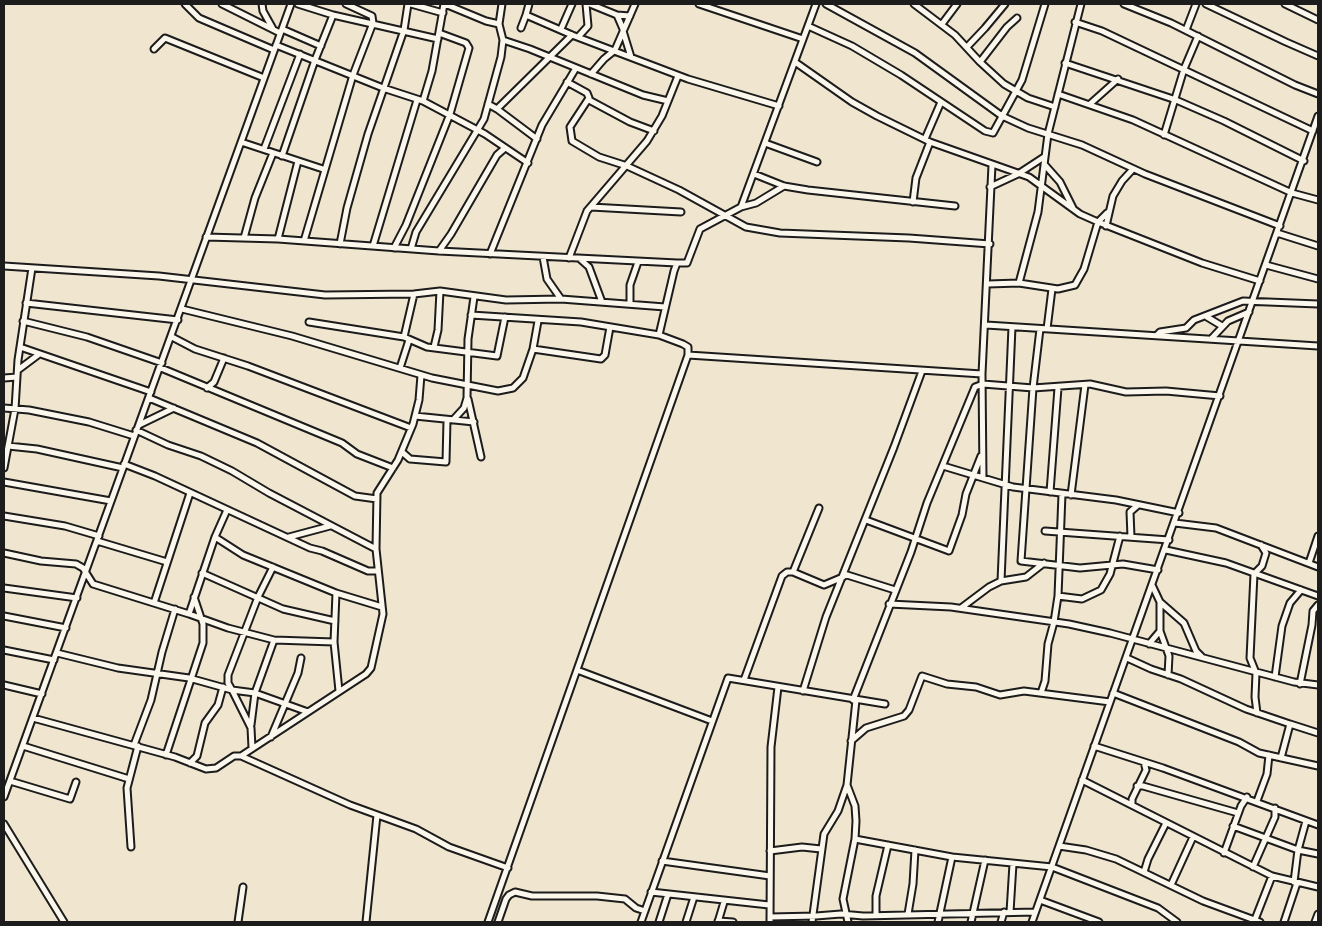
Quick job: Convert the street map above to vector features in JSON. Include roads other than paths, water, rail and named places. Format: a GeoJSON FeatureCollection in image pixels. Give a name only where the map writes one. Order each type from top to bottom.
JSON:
{"type":"FeatureCollection","features":[{"type":"Feature","properties":{"kind":"street"},"geometry":{"type":"LineString","coordinates":[[185,4],[199,18],[275,48],[300,54],[383,88],[420,100],[478,130],[528,162]]}},
{"type":"Feature","properties":{"kind":"street"},"geometry":{"type":"LineString","coordinates":[[222,4],[273,30],[281,31],[321,46]]}},
{"type":"Feature","properties":{"kind":"street"},"geometry":{"type":"LineString","coordinates":[[262,4],[263,11],[273,30]]}},
{"type":"Feature","properties":{"kind":"street"},"geometry":{"type":"LineString","coordinates":[[4,797],[291,4]]}},
{"type":"Feature","properties":{"kind":"street"},"geometry":{"type":"LineString","coordinates":[[298,4],[333,15],[438,36],[469,46],[450,114],[406,225],[394,248]]}},
{"type":"Feature","properties":{"kind":"street"},"geometry":{"type":"LineString","coordinates":[[304,241],[323,169],[353,75],[373,23],[372,16],[346,4]]}},
{"type":"Feature","properties":{"kind":"street"},"geometry":{"type":"LineString","coordinates":[[340,244],[349,201],[383,88],[404,30],[409,4],[443,14]]}},
{"type":"Feature","properties":{"kind":"street"},"geometry":{"type":"LineString","coordinates":[[373,246],[420,100],[445,4],[486,21],[499,24]]}},
{"type":"Feature","properties":{"kind":"street"},"geometry":{"type":"LineString","coordinates":[[411,249],[416,232],[478,130],[488,104],[500,63],[503,40],[499,24],[502,4]]}},
{"type":"Feature","properties":{"kind":"street"},"geometry":{"type":"LineString","coordinates":[[521,28],[529,4]]}},
{"type":"Feature","properties":{"kind":"street"},"geometry":{"type":"LineString","coordinates":[[561,29],[572,4]]}},
{"type":"Feature","properties":{"kind":"street"},"geometry":{"type":"LineString","coordinates":[[579,36],[588,26],[586,4]]}},
{"type":"Feature","properties":{"kind":"street"},"geometry":{"type":"LineString","coordinates":[[590,4],[617,15],[630,16]]}},
{"type":"Feature","properties":{"kind":"street"},"geometry":{"type":"LineString","coordinates":[[591,74],[615,50],[635,4]]}},
{"type":"Feature","properties":{"kind":"street"},"geometry":{"type":"LineString","coordinates":[[699,4],[803,39]]}},
{"type":"Feature","properties":{"kind":"street"},"geometry":{"type":"LineString","coordinates":[[741,206],[816,4]]}},
{"type":"Feature","properties":{"kind":"street"},"geometry":{"type":"LineString","coordinates":[[826,4],[915,53],[1002,116],[1028,128],[1082,145],[1133,169],[1280,226]]}},
{"type":"Feature","properties":{"kind":"street"},"geometry":{"type":"LineString","coordinates":[[914,4],[922,6],[967,47],[980,62],[1017,92],[1055,107]]}},
{"type":"Feature","properties":{"kind":"street"},"geometry":{"type":"LineString","coordinates":[[942,24],[957,4]]}},
{"type":"Feature","properties":{"kind":"street"},"geometry":{"type":"LineString","coordinates":[[967,47],[1005,4]]}},
{"type":"Feature","properties":{"kind":"street"},"geometry":{"type":"LineString","coordinates":[[808,26],[852,46],[989,133],[992,133],[1017,92],[1027,67],[1045,4]]}},
{"type":"Feature","properties":{"kind":"street"},"geometry":{"type":"LineString","coordinates":[[1019,283],[1038,212],[1048,134],[1081,4]]}},
{"type":"Feature","properties":{"kind":"street"},"geometry":{"type":"LineString","coordinates":[[1124,4],[1186,30],[1295,85],[1318,94]]}},
{"type":"Feature","properties":{"kind":"street"},"geometry":{"type":"LineString","coordinates":[[1186,30],[1196,4]]}},
{"type":"Feature","properties":{"kind":"street"},"geometry":{"type":"LineString","coordinates":[[1206,4],[1318,56]]}},
{"type":"Feature","properties":{"kind":"street"},"geometry":{"type":"LineString","coordinates":[[1285,4],[1318,20]]}},
{"type":"Feature","properties":{"kind":"street"},"geometry":{"type":"LineString","coordinates":[[282,156],[314,60],[333,15]]}},
{"type":"Feature","properties":{"kind":"street"},"geometry":{"type":"LineString","coordinates":[[526,15],[678,76],[779,106]]}},
{"type":"Feature","properties":{"kind":"street"},"geometry":{"type":"LineString","coordinates":[[617,15],[631,57]]}},
{"type":"Feature","properties":{"kind":"street"},"geometry":{"type":"LineString","coordinates":[[980,62],[1007,27],[1017,18]]}},
{"type":"Feature","properties":{"kind":"street"},"geometry":{"type":"LineString","coordinates":[[1075,22],[1102,31],[1313,131]]}},
{"type":"Feature","properties":{"kind":"street"},"geometry":{"type":"LineString","coordinates":[[497,109],[572,35]]}},
{"type":"Feature","properties":{"kind":"street"},"geometry":{"type":"LineString","coordinates":[[1164,135],[1184,69],[1198,36]]}},
{"type":"Feature","properties":{"kind":"street"},"geometry":{"type":"LineString","coordinates":[[154,49],[165,38],[264,78]]}},
{"type":"Feature","properties":{"kind":"street"},"geometry":{"type":"LineString","coordinates":[[503,40],[643,95],[668,101]]}},
{"type":"Feature","properties":{"kind":"street"},"geometry":{"type":"LineString","coordinates":[[264,150],[300,54]]}},
{"type":"Feature","properties":{"kind":"street"},"geometry":{"type":"LineString","coordinates":[[795,62],[852,102],[928,140],[1028,177],[1075,211],[1106,226],[1202,263],[1260,281]]}},
{"type":"Feature","properties":{"kind":"street"},"geometry":{"type":"LineString","coordinates":[[1065,63],[1118,79],[1176,100],[1224,120],[1304,161]]}},
{"type":"Feature","properties":{"kind":"street"},"geometry":{"type":"LineString","coordinates":[[490,254],[548,113],[576,68]]}},
{"type":"Feature","properties":{"kind":"street"},"geometry":{"type":"LineString","coordinates":[[569,258],[586,214],[654,131],[678,76]]}},
{"type":"Feature","properties":{"kind":"street"},"geometry":{"type":"LineString","coordinates":[[1090,104],[1118,79]]}},
{"type":"Feature","properties":{"kind":"street"},"geometry":{"type":"LineString","coordinates":[[567,82],[587,93],[589,100],[630,122],[654,131]]}},
{"type":"Feature","properties":{"kind":"street"},"geometry":{"type":"LineString","coordinates":[[1058,94],[1090,104],[1164,135],[1292,193],[1318,200]]}},
{"type":"Feature","properties":{"kind":"street"},"geometry":{"type":"LineString","coordinates":[[589,100],[570,127],[571,140],[599,157],[626,166],[746,227],[780,232],[990,244]]}},
{"type":"Feature","properties":{"kind":"street"},"geometry":{"type":"LineString","coordinates":[[913,202],[916,178],[941,102]]}},
{"type":"Feature","properties":{"kind":"street"},"geometry":{"type":"LineString","coordinates":[[488,104],[537,139]]}},
{"type":"Feature","properties":{"kind":"street"},"geometry":{"type":"LineString","coordinates":[[1032,922],[1113,692],[1134,641],[1238,340],[1304,161],[1318,116]]}},
{"type":"Feature","properties":{"kind":"street"},"geometry":{"type":"LineString","coordinates":[[241,142],[323,169]]}},
{"type":"Feature","properties":{"kind":"street"},"geometry":{"type":"LineString","coordinates":[[765,143],[817,162]]}},
{"type":"Feature","properties":{"kind":"street"},"geometry":{"type":"LineString","coordinates":[[438,252],[451,234],[497,155],[505,148]]}},
{"type":"Feature","properties":{"kind":"street"},"geometry":{"type":"LineString","coordinates":[[244,238],[255,198],[273,153]]}},
{"type":"Feature","properties":{"kind":"street"},"geometry":{"type":"LineString","coordinates":[[990,187],[1018,174],[1044,157]]}},
{"type":"Feature","properties":{"kind":"street"},"geometry":{"type":"LineString","coordinates":[[278,239],[298,161]]}},
{"type":"Feature","properties":{"kind":"street"},"geometry":{"type":"LineString","coordinates":[[1044,164],[1060,182],[1075,211]]}},
{"type":"Feature","properties":{"kind":"street"},"geometry":{"type":"LineString","coordinates":[[983,478],[981,456],[982,374],[990,244],[992,165]]}},
{"type":"Feature","properties":{"kind":"street"},"geometry":{"type":"LineString","coordinates":[[1106,226],[1107,213],[1116,189],[1133,169]]}},
{"type":"Feature","properties":{"kind":"street"},"geometry":{"type":"LineString","coordinates":[[754,174],[784,186],[841,196],[954,206]]}},
{"type":"Feature","properties":{"kind":"street"},"geometry":{"type":"LineString","coordinates":[[206,237],[278,239],[438,252],[686,263],[700,229],[741,206],[756,202],[784,186]]}},
{"type":"Feature","properties":{"kind":"street"},"geometry":{"type":"LineString","coordinates":[[591,206],[681,212]]}},
{"type":"Feature","properties":{"kind":"street"},"geometry":{"type":"LineString","coordinates":[[988,284],[1019,283],[1052,289],[1069,288],[1077,282],[1098,222],[1107,213]]}},
{"type":"Feature","properties":{"kind":"street"},"geometry":{"type":"LineString","coordinates":[[1278,233],[1318,246]]}},
{"type":"Feature","properties":{"kind":"street"},"geometry":{"type":"LineString","coordinates":[[543,257],[547,280],[561,299]]}},
{"type":"Feature","properties":{"kind":"street"},"geometry":{"type":"LineString","coordinates":[[580,259],[589,267],[602,302]]}},
{"type":"Feature","properties":{"kind":"street"},"geometry":{"type":"LineString","coordinates":[[630,303],[630,285],[638,262]]}},
{"type":"Feature","properties":{"kind":"street"},"geometry":{"type":"LineString","coordinates":[[659,335],[671,280],[677,263]]}},
{"type":"Feature","properties":{"kind":"street"},"geometry":{"type":"LineString","coordinates":[[1266,265],[1318,279]]}},
{"type":"Feature","properties":{"kind":"street"},"geometry":{"type":"LineString","coordinates":[[4,266],[191,280],[325,295],[414,294],[440,291],[506,300],[561,299],[665,307]]}},
{"type":"Feature","properties":{"kind":"street"},"geometry":{"type":"LineString","coordinates":[[4,466],[8,446],[7,435],[15,409],[23,321],[32,268]]}},
{"type":"Feature","properties":{"kind":"street"},"geometry":{"type":"LineString","coordinates":[[1047,329],[1052,289]]}},
{"type":"Feature","properties":{"kind":"street"},"geometry":{"type":"LineString","coordinates":[[434,347],[438,330],[440,291]]}},
{"type":"Feature","properties":{"kind":"street"},"geometry":{"type":"LineString","coordinates":[[400,368],[414,294]]}},
{"type":"Feature","properties":{"kind":"street"},"geometry":{"type":"LineString","coordinates":[[474,296],[468,352],[468,398],[481,457]]}},
{"type":"Feature","properties":{"kind":"street"},"geometry":{"type":"LineString","coordinates":[[1157,335],[1160,332],[1186,328],[1194,320],[1207,317],[1240,301],[1318,304]]}},
{"type":"Feature","properties":{"kind":"street"},"geometry":{"type":"LineString","coordinates":[[26,303],[178,320]]}},
{"type":"Feature","properties":{"kind":"street"},"geometry":{"type":"LineString","coordinates":[[182,309],[292,336],[421,375],[498,391],[513,388],[523,378],[533,349],[538,321]]}},
{"type":"Feature","properties":{"kind":"street"},"geometry":{"type":"LineString","coordinates":[[1212,338],[1222,326],[1236,316],[1249,312]]}},
{"type":"Feature","properties":{"kind":"street"},"geometry":{"type":"LineString","coordinates":[[471,315],[538,321],[581,322],[659,335],[683,344],[688,348],[688,355],[488,922]]}},
{"type":"Feature","properties":{"kind":"street"},"geometry":{"type":"LineString","coordinates":[[309,322],[406,338],[434,347],[497,356],[505,317]]}},
{"type":"Feature","properties":{"kind":"street"},"geometry":{"type":"LineString","coordinates":[[1207,317],[1222,326]]}},
{"type":"Feature","properties":{"kind":"street"},"geometry":{"type":"LineString","coordinates":[[23,321],[87,337],[161,366],[207,388],[342,443],[358,454],[393,468]]}},
{"type":"Feature","properties":{"kind":"street"},"geometry":{"type":"LineString","coordinates":[[986,325],[1318,346]]}},
{"type":"Feature","properties":{"kind":"street"},"geometry":{"type":"LineString","coordinates":[[533,349],[601,359],[605,356],[610,327]]}},
{"type":"Feature","properties":{"kind":"street"},"geometry":{"type":"LineString","coordinates":[[1001,581],[1012,327]]}},
{"type":"Feature","properties":{"kind":"street"},"geometry":{"type":"LineString","coordinates":[[1040,329],[1033,388],[1021,561],[1060,564],[1080,568],[1123,564],[1158,570]]}},
{"type":"Feature","properties":{"kind":"street"},"geometry":{"type":"LineString","coordinates":[[172,337],[195,348],[411,428]]}},
{"type":"Feature","properties":{"kind":"street"},"geometry":{"type":"LineString","coordinates":[[20,348],[150,395],[174,408],[257,443],[355,496],[377,500]]}},
{"type":"Feature","properties":{"kind":"street"},"geometry":{"type":"LineString","coordinates":[[18,370],[38,354]]}},
{"type":"Feature","properties":{"kind":"street"},"geometry":{"type":"LineString","coordinates":[[688,355],[982,374]]}},
{"type":"Feature","properties":{"kind":"street"},"geometry":{"type":"LineString","coordinates":[[207,388],[214,382],[224,358]]}},
{"type":"Feature","properties":{"kind":"street"},"geometry":{"type":"LineString","coordinates":[[803,691],[826,617],[866,520],[922,371]]}},
{"type":"Feature","properties":{"kind":"street"},"geometry":{"type":"LineString","coordinates":[[241,756],[366,674],[372,668],[383,620],[376,549],[377,500],[380,486],[402,452],[411,428],[415,416],[421,375]]}},
{"type":"Feature","properties":{"kind":"street"},"geometry":{"type":"LineString","coordinates":[[4,378],[17,377]]}},
{"type":"Feature","properties":{"kind":"street"},"geometry":{"type":"LineString","coordinates":[[812,919],[821,849],[826,829],[838,811],[847,785],[854,700],[889,604],[973,390],[982,384],[1033,388],[1085,385],[1126,392],[1166,391],[1220,396]]}},
{"type":"Feature","properties":{"kind":"street"},"geometry":{"type":"LineString","coordinates":[[1071,495],[1085,385]]}},
{"type":"Feature","properties":{"kind":"street"},"geometry":{"type":"LineString","coordinates":[[1050,492],[1058,388]]}},
{"type":"Feature","properties":{"kind":"street"},"geometry":{"type":"LineString","coordinates":[[453,420],[464,408],[468,398]]}},
{"type":"Feature","properties":{"kind":"street"},"geometry":{"type":"LineString","coordinates":[[16,399],[29,410]]}},
{"type":"Feature","properties":{"kind":"street"},"geometry":{"type":"LineString","coordinates":[[4,408],[29,410],[136,430],[168,446],[206,458],[376,549]]}},
{"type":"Feature","properties":{"kind":"street"},"geometry":{"type":"LineString","coordinates":[[136,430],[174,408]]}},
{"type":"Feature","properties":{"kind":"street"},"geometry":{"type":"LineString","coordinates":[[415,416],[474,422]]}},
{"type":"Feature","properties":{"kind":"street"},"geometry":{"type":"LineString","coordinates":[[402,452],[410,458],[446,462],[448,459],[447,420]]}},
{"type":"Feature","properties":{"kind":"street"},"geometry":{"type":"LineString","coordinates":[[8,446],[37,449],[123,466],[155,476],[289,537],[304,546],[322,551],[368,571],[378,571]]}},
{"type":"Feature","properties":{"kind":"street"},"geometry":{"type":"LineString","coordinates":[[866,520],[941,550],[950,550],[973,475],[981,456]]}},
{"type":"Feature","properties":{"kind":"street"},"geometry":{"type":"LineString","coordinates":[[943,466],[1005,485],[1179,513]]}},
{"type":"Feature","properties":{"kind":"street"},"geometry":{"type":"LineString","coordinates":[[4,482],[111,501]]}},
{"type":"Feature","properties":{"kind":"street"},"geometry":{"type":"LineString","coordinates":[[154,603],[190,493]]}},
{"type":"Feature","properties":{"kind":"street"},"geometry":{"type":"LineString","coordinates":[[1041,693],[1045,681],[1048,644],[1058,596],[1062,494]]}},
{"type":"Feature","properties":{"kind":"street"},"geometry":{"type":"LineString","coordinates":[[1131,537],[1130,512],[1138,505]]}},
{"type":"Feature","properties":{"kind":"street"},"geometry":{"type":"LineString","coordinates":[[793,572],[819,508]]}},
{"type":"Feature","properties":{"kind":"street"},"geometry":{"type":"LineString","coordinates":[[189,614],[215,537],[227,510]]}},
{"type":"Feature","properties":{"kind":"street"},"geometry":{"type":"LineString","coordinates":[[4,516],[65,526],[167,562]]}},
{"type":"Feature","properties":{"kind":"street"},"geometry":{"type":"LineString","coordinates":[[1175,522],[1216,528],[1318,567]]}},
{"type":"Feature","properties":{"kind":"street"},"geometry":{"type":"LineString","coordinates":[[289,537],[330,525]]}},
{"type":"Feature","properties":{"kind":"street"},"geometry":{"type":"LineString","coordinates":[[1045,531],[1169,540]]}},
{"type":"Feature","properties":{"kind":"street"},"geometry":{"type":"LineString","coordinates":[[1058,596],[1082,599],[1096,594],[1108,579],[1120,536]]}},
{"type":"Feature","properties":{"kind":"street"},"geometry":{"type":"LineString","coordinates":[[1309,563],[1318,536]]}},
{"type":"Feature","properties":{"kind":"street"},"geometry":{"type":"LineString","coordinates":[[215,537],[243,555],[336,594],[382,607]]}},
{"type":"Feature","properties":{"kind":"street"},"geometry":{"type":"LineString","coordinates":[[1257,713],[1255,697],[1256,673],[1250,658],[1254,574],[1262,566],[1266,553],[1261,545]]}},
{"type":"Feature","properties":{"kind":"street"},"geometry":{"type":"LineString","coordinates":[[1166,550],[1226,563],[1318,596]]}},
{"type":"Feature","properties":{"kind":"street"},"geometry":{"type":"LineString","coordinates":[[4,553],[41,561],[73,563],[82,566],[92,584]]}},
{"type":"Feature","properties":{"kind":"street"},"geometry":{"type":"LineString","coordinates":[[961,608],[988,587],[1001,581],[1026,577],[1045,563]]}},
{"type":"Feature","properties":{"kind":"street"},"geometry":{"type":"LineString","coordinates":[[251,728],[228,678],[258,597],[273,567]]}},
{"type":"Feature","properties":{"kind":"street"},"geometry":{"type":"LineString","coordinates":[[744,680],[782,576],[787,572],[793,572],[824,585],[843,576],[895,590]]}},
{"type":"Feature","properties":{"kind":"street"},"geometry":{"type":"LineString","coordinates":[[202,573],[283,609],[336,621]]}},
{"type":"Feature","properties":{"kind":"street"},"geometry":{"type":"LineString","coordinates":[[80,589],[92,584],[175,609],[244,633],[274,640],[334,642]]}},
{"type":"Feature","properties":{"kind":"street"},"geometry":{"type":"LineString","coordinates":[[1152,585],[1160,602],[1184,622],[1196,651],[1202,658]]}},
{"type":"Feature","properties":{"kind":"street"},"geometry":{"type":"LineString","coordinates":[[4,588],[77,598]]}},
{"type":"Feature","properties":{"kind":"street"},"geometry":{"type":"LineString","coordinates":[[1275,677],[1282,626],[1290,603],[1301,590]]}},
{"type":"Feature","properties":{"kind":"street"},"geometry":{"type":"LineString","coordinates":[[336,594],[334,642],[339,691]]}},
{"type":"Feature","properties":{"kind":"street"},"geometry":{"type":"LineString","coordinates":[[166,755],[189,678],[203,643],[202,618],[194,597]]}},
{"type":"Feature","properties":{"kind":"street"},"geometry":{"type":"LineString","coordinates":[[1160,602],[1160,631],[1168,649],[1168,675]]}},
{"type":"Feature","properties":{"kind":"street"},"geometry":{"type":"LineString","coordinates":[[889,604],[961,608],[1054,622],[1110,633],[1134,641],[1300,684],[1318,685]]}},
{"type":"Feature","properties":{"kind":"street"},"geometry":{"type":"LineString","coordinates":[[1300,684],[1313,611],[1318,605]]}},
{"type":"Feature","properties":{"kind":"street"},"geometry":{"type":"LineString","coordinates":[[131,847],[132,828],[127,802],[136,746],[175,609]]}},
{"type":"Feature","properties":{"kind":"street"},"geometry":{"type":"LineString","coordinates":[[4,616],[66,628]]}},
{"type":"Feature","properties":{"kind":"street"},"geometry":{"type":"LineString","coordinates":[[1149,644],[1160,631]]}},
{"type":"Feature","properties":{"kind":"street"},"geometry":{"type":"LineString","coordinates":[[252,748],[251,728],[255,693],[274,640]]}},
{"type":"Feature","properties":{"kind":"street"},"geometry":{"type":"LineString","coordinates":[[4,650],[54,660]]}},
{"type":"Feature","properties":{"kind":"street"},"geometry":{"type":"LineString","coordinates":[[57,653],[156,674],[189,678],[232,690],[255,693],[308,712]]}},
{"type":"Feature","properties":{"kind":"street"},"geometry":{"type":"LineString","coordinates":[[270,737],[298,673],[301,658]]}},
{"type":"Feature","properties":{"kind":"street"},"geometry":{"type":"LineString","coordinates":[[1127,658],[1257,713],[1318,733]]}},
{"type":"Feature","properties":{"kind":"street"},"geometry":{"type":"LineString","coordinates":[[577,670],[712,721]]}},
{"type":"Feature","properties":{"kind":"street"},"geometry":{"type":"LineString","coordinates":[[851,741],[866,728],[904,716],[909,710],[922,676],[947,684],[976,687],[1000,695],[1024,692],[1041,693],[1110,702]]}},
{"type":"Feature","properties":{"kind":"street"},"geometry":{"type":"LineString","coordinates":[[641,922],[728,678],[885,704]]}},
{"type":"Feature","properties":{"kind":"street"},"geometry":{"type":"LineString","coordinates":[[4,686],[42,694]]}},
{"type":"Feature","properties":{"kind":"street"},"geometry":{"type":"LineString","coordinates":[[778,686],[770,747],[770,919],[812,919],[846,914],[876,916],[974,912],[1036,912]]}},
{"type":"Feature","properties":{"kind":"street"},"geometry":{"type":"LineString","coordinates":[[190,764],[197,756],[205,723],[218,705],[223,687]]}},
{"type":"Feature","properties":{"kind":"street"},"geometry":{"type":"LineString","coordinates":[[1113,692],[1269,755],[1318,766]]}},
{"type":"Feature","properties":{"kind":"street"},"geometry":{"type":"LineString","coordinates":[[33,718],[136,746],[202,768],[212,769],[234,756],[241,756],[378,815],[416,829],[449,847],[508,868]]}},
{"type":"Feature","properties":{"kind":"street"},"geometry":{"type":"LineString","coordinates":[[1281,758],[1290,724]]}},
{"type":"Feature","properties":{"kind":"street"},"geometry":{"type":"LineString","coordinates":[[23,746],[130,779]]}},
{"type":"Feature","properties":{"kind":"street"},"geometry":{"type":"LineString","coordinates":[[1094,746],[1257,801],[1318,825]]}},
{"type":"Feature","properties":{"kind":"street"},"geometry":{"type":"LineString","coordinates":[[1257,801],[1267,774],[1269,755]]}},
{"type":"Feature","properties":{"kind":"street"},"geometry":{"type":"LineString","coordinates":[[1130,802],[1140,786],[1140,780],[1146,770],[1144,762]]}},
{"type":"Feature","properties":{"kind":"street"},"geometry":{"type":"LineString","coordinates":[[1082,780],[1130,802],[1166,823],[1272,876],[1318,887]]}},
{"type":"Feature","properties":{"kind":"street"},"geometry":{"type":"LineString","coordinates":[[10,781],[70,799],[72,798],[76,782]]}},
{"type":"Feature","properties":{"kind":"street"},"geometry":{"type":"LineString","coordinates":[[847,785],[856,813],[855,839],[844,898],[849,922],[854,916]]}},
{"type":"Feature","properties":{"kind":"street"},"geometry":{"type":"LineString","coordinates":[[1140,786],[1238,813]]}},
{"type":"Feature","properties":{"kind":"street"},"geometry":{"type":"LineString","coordinates":[[1224,853],[1238,813],[1247,798]]}},
{"type":"Feature","properties":{"kind":"street"},"geometry":{"type":"LineString","coordinates":[[1253,867],[1275,817],[1275,808]]}},
{"type":"Feature","properties":{"kind":"street"},"geometry":{"type":"LineString","coordinates":[[366,922],[378,815]]}},
{"type":"Feature","properties":{"kind":"street"},"geometry":{"type":"LineString","coordinates":[[1284,922],[1295,882],[1298,850],[1306,821]]}},
{"type":"Feature","properties":{"kind":"street"},"geometry":{"type":"LineString","coordinates":[[1144,872],[1148,859],[1166,823]]}},
{"type":"Feature","properties":{"kind":"street"},"geometry":{"type":"LineString","coordinates":[[4,824],[64,922]]}},
{"type":"Feature","properties":{"kind":"street"},"geometry":{"type":"LineString","coordinates":[[1233,826],[1298,850],[1318,854]]}},
{"type":"Feature","properties":{"kind":"street"},"geometry":{"type":"LineString","coordinates":[[1171,885],[1193,837]]}},
{"type":"Feature","properties":{"kind":"street"},"geometry":{"type":"LineString","coordinates":[[855,839],[952,857],[1052,867],[1108,887],[1158,908],[1177,922]]}},
{"type":"Feature","properties":{"kind":"street"},"geometry":{"type":"LineString","coordinates":[[876,916],[876,896],[888,845]]}},
{"type":"Feature","properties":{"kind":"street"},"geometry":{"type":"LineString","coordinates":[[1059,846],[1099,853],[1144,872],[1203,902],[1256,921],[1272,876]]}},
{"type":"Feature","properties":{"kind":"street"},"geometry":{"type":"LineString","coordinates":[[770,851],[802,847],[821,849]]}},
{"type":"Feature","properties":{"kind":"street"},"geometry":{"type":"LineString","coordinates":[[908,914],[914,879],[916,850]]}},
{"type":"Feature","properties":{"kind":"street"},"geometry":{"type":"LineString","coordinates":[[938,922],[952,857]]}},
{"type":"Feature","properties":{"kind":"street"},"geometry":{"type":"LineString","coordinates":[[970,922],[974,912],[985,860]]}},
{"type":"Feature","properties":{"kind":"street"},"geometry":{"type":"LineString","coordinates":[[662,861],[770,876]]}},
{"type":"Feature","properties":{"kind":"street"},"geometry":{"type":"LineString","coordinates":[[1001,922],[1007,912],[1013,864]]}},
{"type":"Feature","properties":{"kind":"street"},"geometry":{"type":"LineString","coordinates":[[238,922],[243,887]]}},
{"type":"Feature","properties":{"kind":"street"},"geometry":{"type":"LineString","coordinates":[[498,922],[509,895],[515,892],[532,896],[598,896],[625,899],[636,908],[645,911]]}},
{"type":"Feature","properties":{"kind":"street"},"geometry":{"type":"LineString","coordinates":[[651,892],[724,902],[769,905]]}},
{"type":"Feature","properties":{"kind":"street"},"geometry":{"type":"LineString","coordinates":[[659,922],[668,894]]}},
{"type":"Feature","properties":{"kind":"street"},"geometry":{"type":"LineString","coordinates":[[686,922],[694,898]]}},
{"type":"Feature","properties":{"kind":"street"},"geometry":{"type":"LineString","coordinates":[[944,899],[948,908],[954,913]]}},
{"type":"Feature","properties":{"kind":"street"},"geometry":{"type":"LineString","coordinates":[[1040,900],[1099,922]]}},
{"type":"Feature","properties":{"kind":"street"},"geometry":{"type":"LineString","coordinates":[[724,902],[718,922],[733,922]]}},
{"type":"Feature","properties":{"kind":"street"},"geometry":{"type":"LineString","coordinates":[[1315,922],[1318,914]]}}]}
